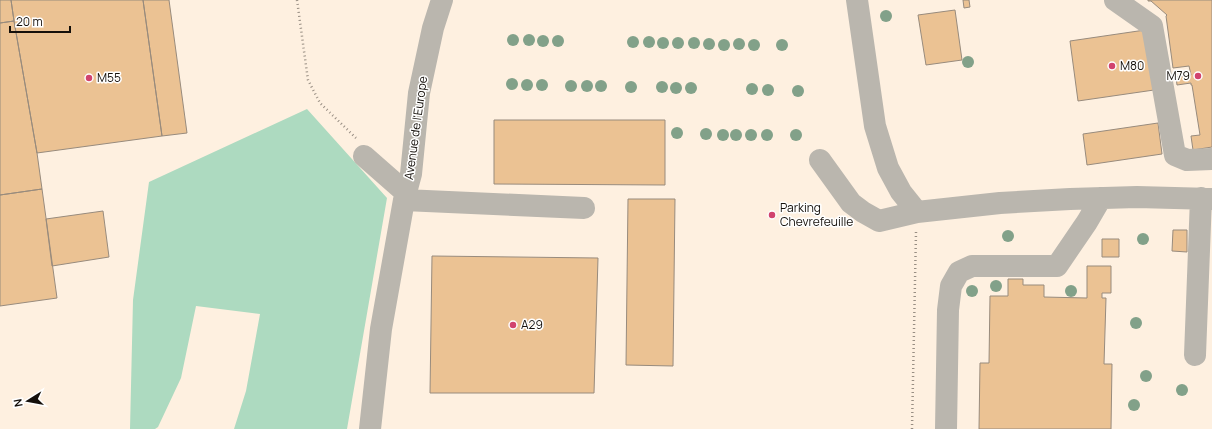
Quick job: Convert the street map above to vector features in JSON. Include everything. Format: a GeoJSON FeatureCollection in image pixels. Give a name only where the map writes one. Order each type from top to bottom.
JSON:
{"type":"FeatureCollection","features":[{"type":"Feature","properties":{"kind":"street","name":"Avenue de l'Europe"},"geometry":{"type":"LineString","coordinates":[[381,329],[404,196],[411,174],[419,93],[442,0]]}},
{"type":"Feature","properties":{"kind":"street"},"geometry":{"type":"LineString","coordinates":[[857,0],[875,126],[888,168],[901,192],[917,212]]}},
{"type":"Feature","properties":{"kind":"street"},"geometry":{"type":"LineString","coordinates":[[1115,0],[1152,26],[1175,155],[1187,160],[1212,159]]}},
{"type":"Feature","properties":{"kind":"street"},"geometry":{"type":"LineString","coordinates":[[362,148],[404,196],[584,208]]}},
{"type":"Feature","properties":{"kind":"street"},"geometry":{"type":"LineString","coordinates":[[820,160],[850,203],[868,216],[879,221],[917,212],[1070,198],[1206,198],[1195,355]]}},
{"type":"Feature","properties":{"kind":"street"},"geometry":{"type":"LineString","coordinates":[[940,210],[1070,198]]}},
{"type":"Feature","properties":{"kind":"street"},"geometry":{"type":"LineString","coordinates":[[946,429],[948,310],[951,286],[959,272],[972,266],[1056,266],[1087,222],[1101,198]]}},
{"type":"Feature","properties":{"kind":"street"},"geometry":{"type":"LineString","coordinates":[[361,429],[368,378],[381,329]]}},
{"type":"Feature","properties":{"kind":"street"},"geometry":{"type":"LineString","coordinates":[[370,429],[381,329]]}},
{"type":"Feature","properties":{"kind":"path"},"geometry":{"type":"LineString","coordinates":[[297,0],[308,80],[320,102],[362,148]]}},
{"type":"Feature","properties":{"kind":"path"},"geometry":{"type":"LineString","coordinates":[[912,429],[917,212]]}},
{"type":"Feature","properties":{"kind":"green space"},"geometry":{"type":"Polygon","coordinates":[[[307,109],[387,198],[347,429],[234,429],[246,391],[260,314],[196,306],[181,378],[158,427],[155,429],[130,429],[133,300],[149,182],[307,109]]]}},
{"type":"Feature","properties":{"kind":"building"},"geometry":{"type":"Polygon","coordinates":[[[0,0],[11,0],[14,21],[0,23],[0,0]]]}},
{"type":"Feature","properties":{"kind":"building","name":"M55"},"geometry":{"type":"Polygon","coordinates":[[[11,0],[143,0],[162,136],[37,153],[11,0]]]}},
{"type":"Feature","properties":{"kind":"building"},"geometry":{"type":"Polygon","coordinates":[[[143,0],[169,0],[187,133],[162,136],[143,0]]]}},
{"type":"Feature","properties":{"kind":"building"},"geometry":{"type":"Polygon","coordinates":[[[963,0],[969,0],[970,7],[964,8],[963,0]]]}},
{"type":"Feature","properties":{"kind":"building","name":"M79"},"geometry":{"type":"Polygon","coordinates":[[[1148,0],[1212,0],[1212,147],[1193,150],[1191,136],[1200,135],[1192,85],[1191,83],[1177,85],[1176,77],[1191,75],[1189,66],[1173,68],[1167,15],[1148,0]]]}},
{"type":"Feature","properties":{"kind":"building"},"geometry":{"type":"Polygon","coordinates":[[[955,10],[962,60],[926,65],[918,15],[955,10]]]}},
{"type":"Feature","properties":{"kind":"building"},"geometry":{"type":"Polygon","coordinates":[[[14,21],[42,189],[0,195],[0,23],[14,21]]]}},
{"type":"Feature","properties":{"kind":"building","name":"M80"},"geometry":{"type":"Polygon","coordinates":[[[1145,30],[1154,90],[1078,101],[1070,41],[1145,30]]]}},
{"type":"Feature","properties":{"kind":"building"},"geometry":{"type":"Polygon","coordinates":[[[494,120],[665,120],[665,185],[494,184],[494,120]]]}},
{"type":"Feature","properties":{"kind":"building"},"geometry":{"type":"Polygon","coordinates":[[[1158,123],[1162,154],[1087,165],[1083,134],[1158,123]]]}},
{"type":"Feature","properties":{"kind":"building"},"geometry":{"type":"Polygon","coordinates":[[[42,189],[57,298],[0,306],[0,195],[42,189]]]}},
{"type":"Feature","properties":{"kind":"building"},"geometry":{"type":"Polygon","coordinates":[[[628,199],[675,199],[673,366],[626,365],[628,199]]]}},
{"type":"Feature","properties":{"kind":"building"},"geometry":{"type":"Polygon","coordinates":[[[103,211],[109,257],[52,266],[46,219],[103,211]]]}},
{"type":"Feature","properties":{"kind":"building"},"geometry":{"type":"Polygon","coordinates":[[[1173,230],[1187,230],[1187,252],[1172,251],[1173,230]]]}},
{"type":"Feature","properties":{"kind":"building"},"geometry":{"type":"Polygon","coordinates":[[[1102,239],[1119,239],[1119,257],[1102,257],[1102,239]]]}},
{"type":"Feature","properties":{"kind":"building","name":"A29"},"geometry":{"type":"Polygon","coordinates":[[[432,256],[598,258],[594,393],[430,393],[432,256]]]}},
{"type":"Feature","properties":{"kind":"building"},"geometry":{"type":"Polygon","coordinates":[[[1087,266],[1111,266],[1111,293],[1102,293],[1102,298],[1106,298],[1104,364],[1112,364],[1111,429],[979,429],[980,363],[989,363],[990,296],[1008,296],[1008,279],[1023,279],[1023,285],[1044,285],[1044,297],[1087,298],[1087,266]]]}},
{"type":"Feature","properties":{"kind":"place","name":"M80"},"geometry":{"type":"Point","coordinates":[1112,66]}},
{"type":"Feature","properties":{"kind":"place","name":"M79"},"geometry":{"type":"Point","coordinates":[1198,76]}},
{"type":"Feature","properties":{"kind":"place","name":"M55"},"geometry":{"type":"Point","coordinates":[89,78]}},
{"type":"Feature","properties":{"kind":"place","name":"Parking Chevrefeuille"},"geometry":{"type":"Point","coordinates":[772,215]}},
{"type":"Feature","properties":{"kind":"place","name":"A29"},"geometry":{"type":"Point","coordinates":[513,325]}}]}
